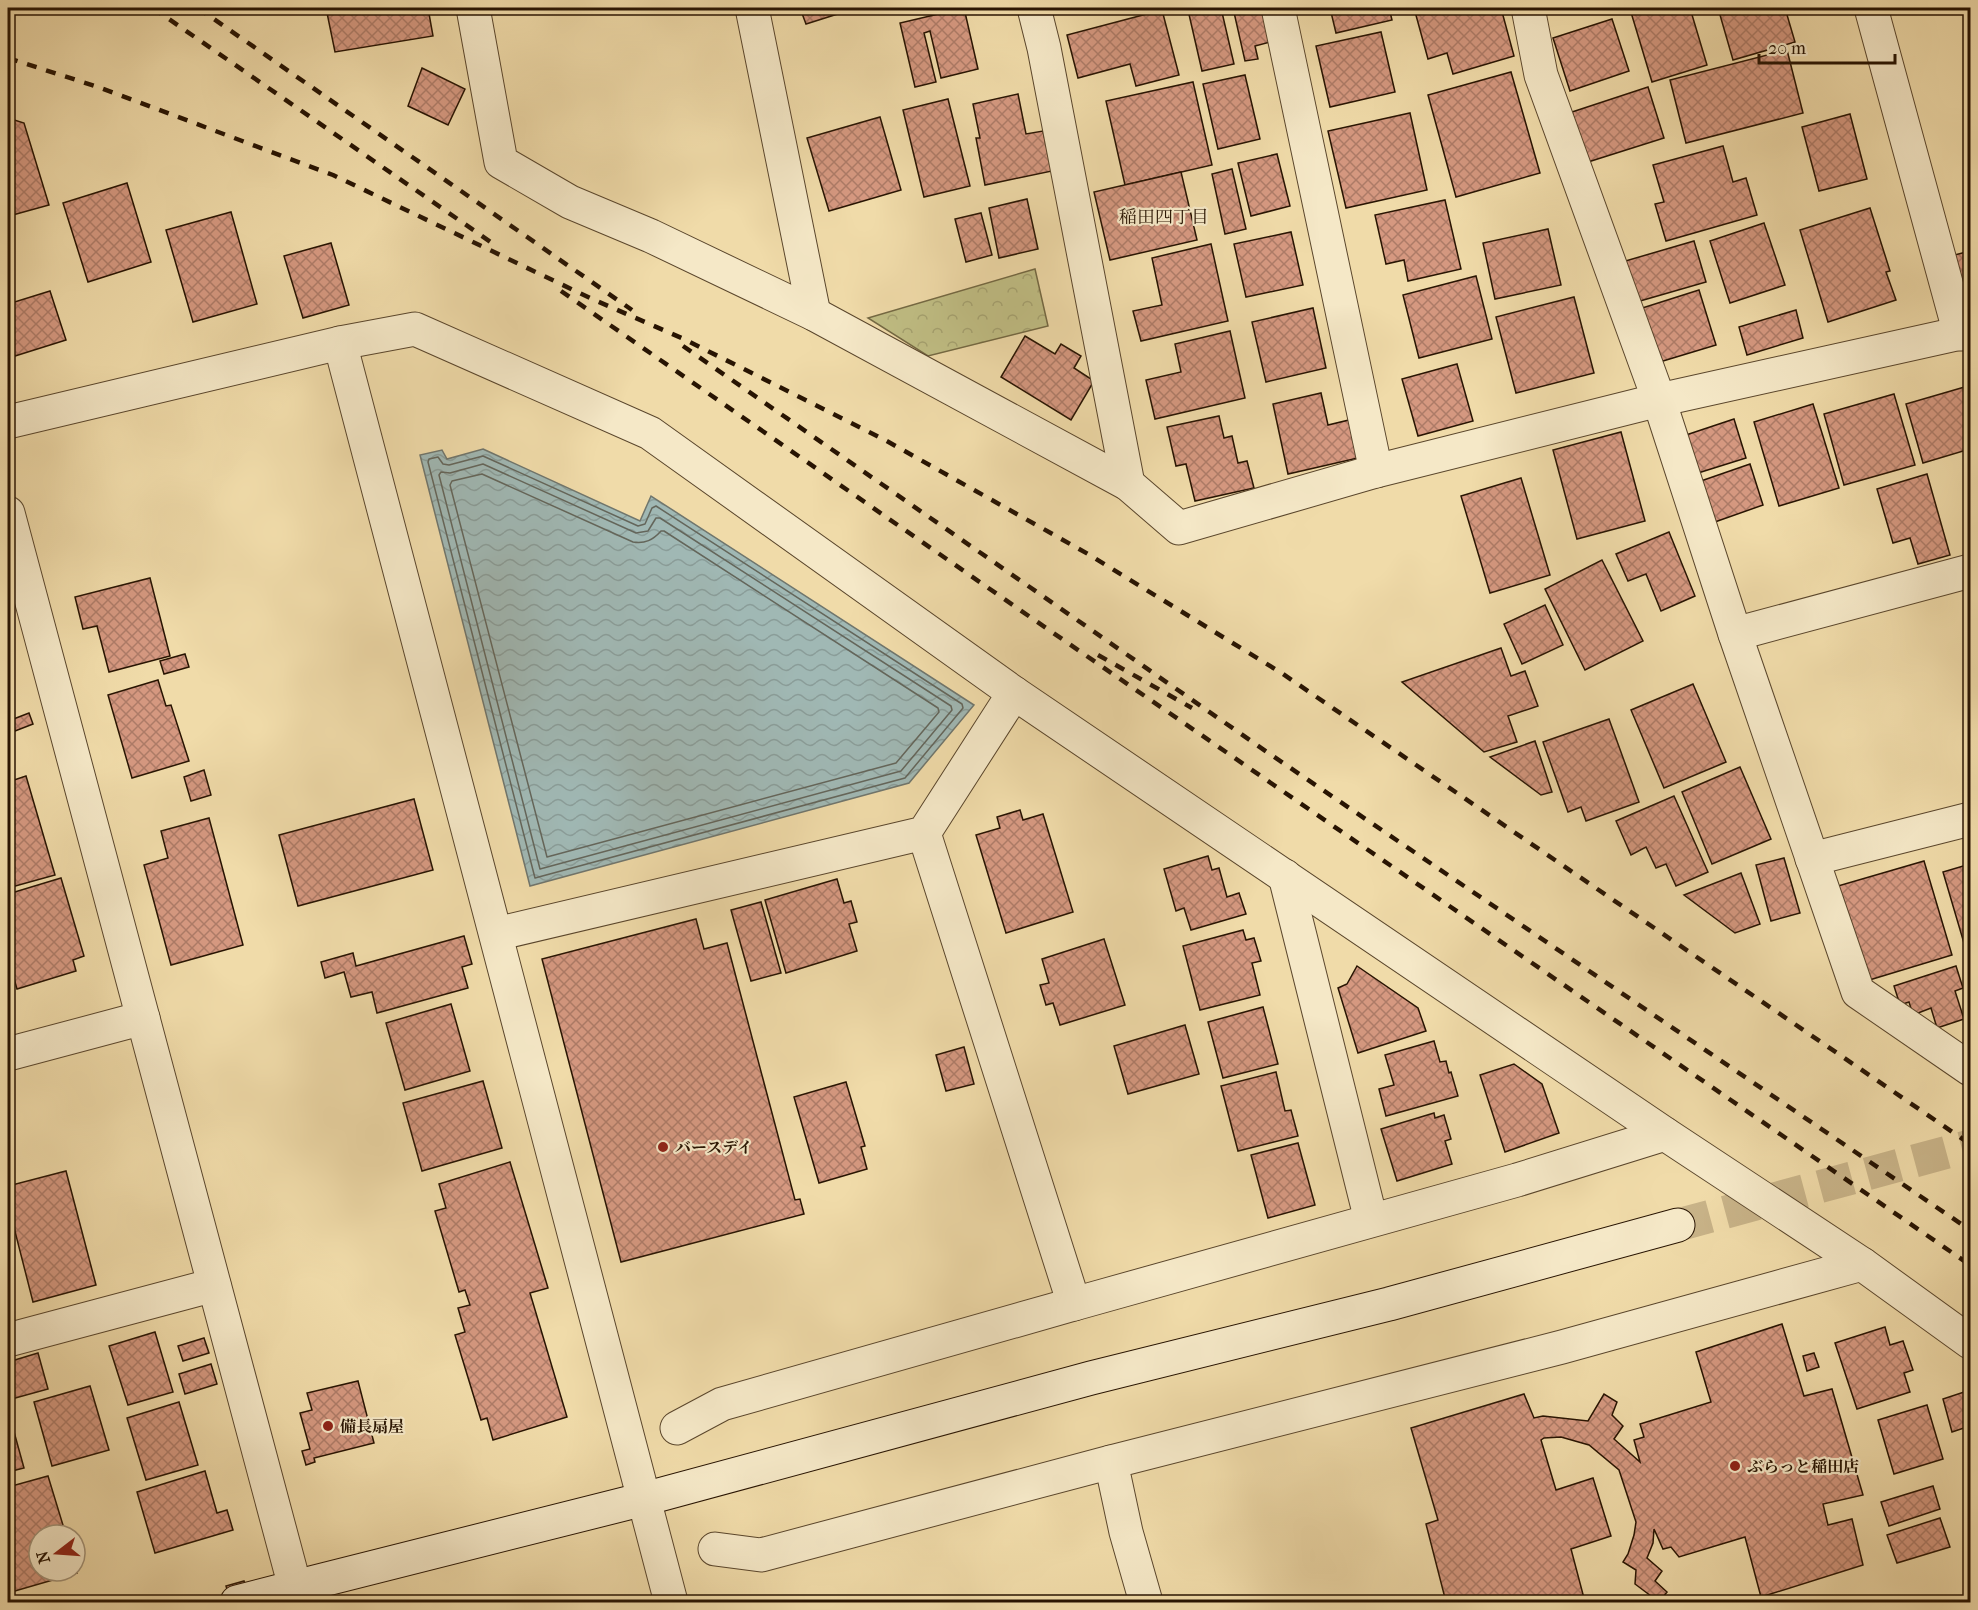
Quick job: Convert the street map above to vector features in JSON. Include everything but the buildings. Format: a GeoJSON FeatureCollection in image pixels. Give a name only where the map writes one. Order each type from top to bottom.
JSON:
{"type":"FeatureCollection","features":[{"type":"Feature","properties":{"kind":"street"},"geometry":{"type":"LineString","coordinates":[[473,8],[501,162],[570,202],[651,236],[814,314],[1128,484],[1179,528],[1376,471],[1659,400],[1965,333],[1871,8]]}},
{"type":"Feature","properties":{"kind":"street"},"geometry":{"type":"LineString","coordinates":[[752,8],[814,314]]}},
{"type":"Feature","properties":{"kind":"street"},"geometry":{"type":"LineString","coordinates":[[1034,8],[1044,48],[1128,484]]}},
{"type":"Feature","properties":{"kind":"street"},"geometry":{"type":"LineString","coordinates":[[1278,8],[1376,471]]}},
{"type":"Feature","properties":{"kind":"street"},"geometry":{"type":"LineString","coordinates":[[1528,8],[1541,75],[1659,400],[1735,634],[1858,992],[1971,1069]]}},
{"type":"Feature","properties":{"kind":"street"},"geometry":{"type":"LineString","coordinates":[[8,422],[340,343],[415,329],[650,433],[1014,693],[1665,1134],[1862,1264],[1971,1342]]}},
{"type":"Feature","properties":{"kind":"street"},"geometry":{"type":"LineString","coordinates":[[340,343],[671,1602]]}},
{"type":"Feature","properties":{"kind":"street"},"geometry":{"type":"LineString","coordinates":[[8,513],[297,1594]]}},
{"type":"Feature","properties":{"kind":"street"},"geometry":{"type":"LineString","coordinates":[[1735,634],[1971,571]]}},
{"type":"Feature","properties":{"kind":"street"},"geometry":{"type":"LineString","coordinates":[[496,934],[924,833],[1014,693]]}},
{"type":"Feature","properties":{"kind":"street"},"geometry":{"type":"LineString","coordinates":[[1812,859],[1971,819]]}},
{"type":"Feature","properties":{"kind":"street"},"geometry":{"type":"LineString","coordinates":[[924,833],[1074,1304]]}},
{"type":"Feature","properties":{"kind":"street"},"geometry":{"type":"LineString","coordinates":[[1285,876],[1371,1220]]}},
{"type":"Feature","properties":{"kind":"street"},"geometry":{"type":"LineString","coordinates":[[8,1054],[143,1017]]}},
{"type":"Feature","properties":{"kind":"street"},"geometry":{"type":"LineString","coordinates":[[677,1428],[722,1404],[1517,1180],[1665,1134]]}},
{"type":"Feature","properties":{"kind":"street"},"geometry":{"type":"LineString","coordinates":[[237,1602],[297,1594],[1091,1378],[1389,1304],[1678,1225]]}},
{"type":"Feature","properties":{"kind":"street"},"geometry":{"type":"LineString","coordinates":[[715,1549],[761,1555],[1111,1462],[1562,1347],[1862,1264]]}},
{"type":"Feature","properties":{"kind":"street"},"geometry":{"type":"LineString","coordinates":[[8,1340],[214,1285]]}},
{"type":"Feature","properties":{"kind":"street"},"geometry":{"type":"LineString","coordinates":[[1111,1462],[1126,1532],[1146,1602]]}},
{"type":"Feature","properties":{"kind":"green space"},"geometry":{"type":"Polygon","coordinates":[[[1035,269],[1048,326],[928,356],[868,318],[1035,269]]]}},
{"type":"Feature","properties":{"kind":"water"},"geometry":{"type":"Polygon","coordinates":[[[483,449],[640,521],[651,496],[974,705],[909,783],[530,886],[420,455],[442,450],[447,459],[483,449]]]}},
{"type":"Feature","properties":{"kind":"tunnel"},"geometry":{"type":"LineString","coordinates":[[1678,1225],[1970,1146]]}},
{"type":"Feature","properties":{"kind":"railway"},"geometry":{"type":"LineString","coordinates":[[153,8],[495,245]]}},
{"type":"Feature","properties":{"kind":"railway"},"geometry":{"type":"LineString","coordinates":[[198,8],[632,310]]}},
{"type":"Feature","properties":{"kind":"railway"},"geometry":{"type":"LineString","coordinates":[[8,58],[98,87],[333,175],[590,298],[684,339],[885,440],[1088,554],[1283,674],[1970,1144]]}},
{"type":"Feature","properties":{"kind":"railway"},"geometry":{"type":"LineString","coordinates":[[561,291],[1970,1265]]}},
{"type":"Feature","properties":{"kind":"railway"},"geometry":{"type":"LineString","coordinates":[[683,346],[1267,752],[1970,1230]]}},
{"type":"Feature","properties":{"kind":"railway"},"geometry":{"type":"LineString","coordinates":[[1098,655],[1192,708]]}},
{"type":"Feature","properties":{"kind":"place","name":"バースデイ"},"geometry":{"type":"Point","coordinates":[663,1147]}},
{"type":"Feature","properties":{"kind":"place","name":"備長扇屋"},"geometry":{"type":"Point","coordinates":[328,1426]}},
{"type":"Feature","properties":{"kind":"place","name":"ぶらっと稲田店"},"geometry":{"type":"Point","coordinates":[1735,1466]}},
{"type":"Feature","properties":{"kind":"district","name":"稲田四丁目"},"geometry":{"type":"Point","coordinates":[1164,217]}}]}
